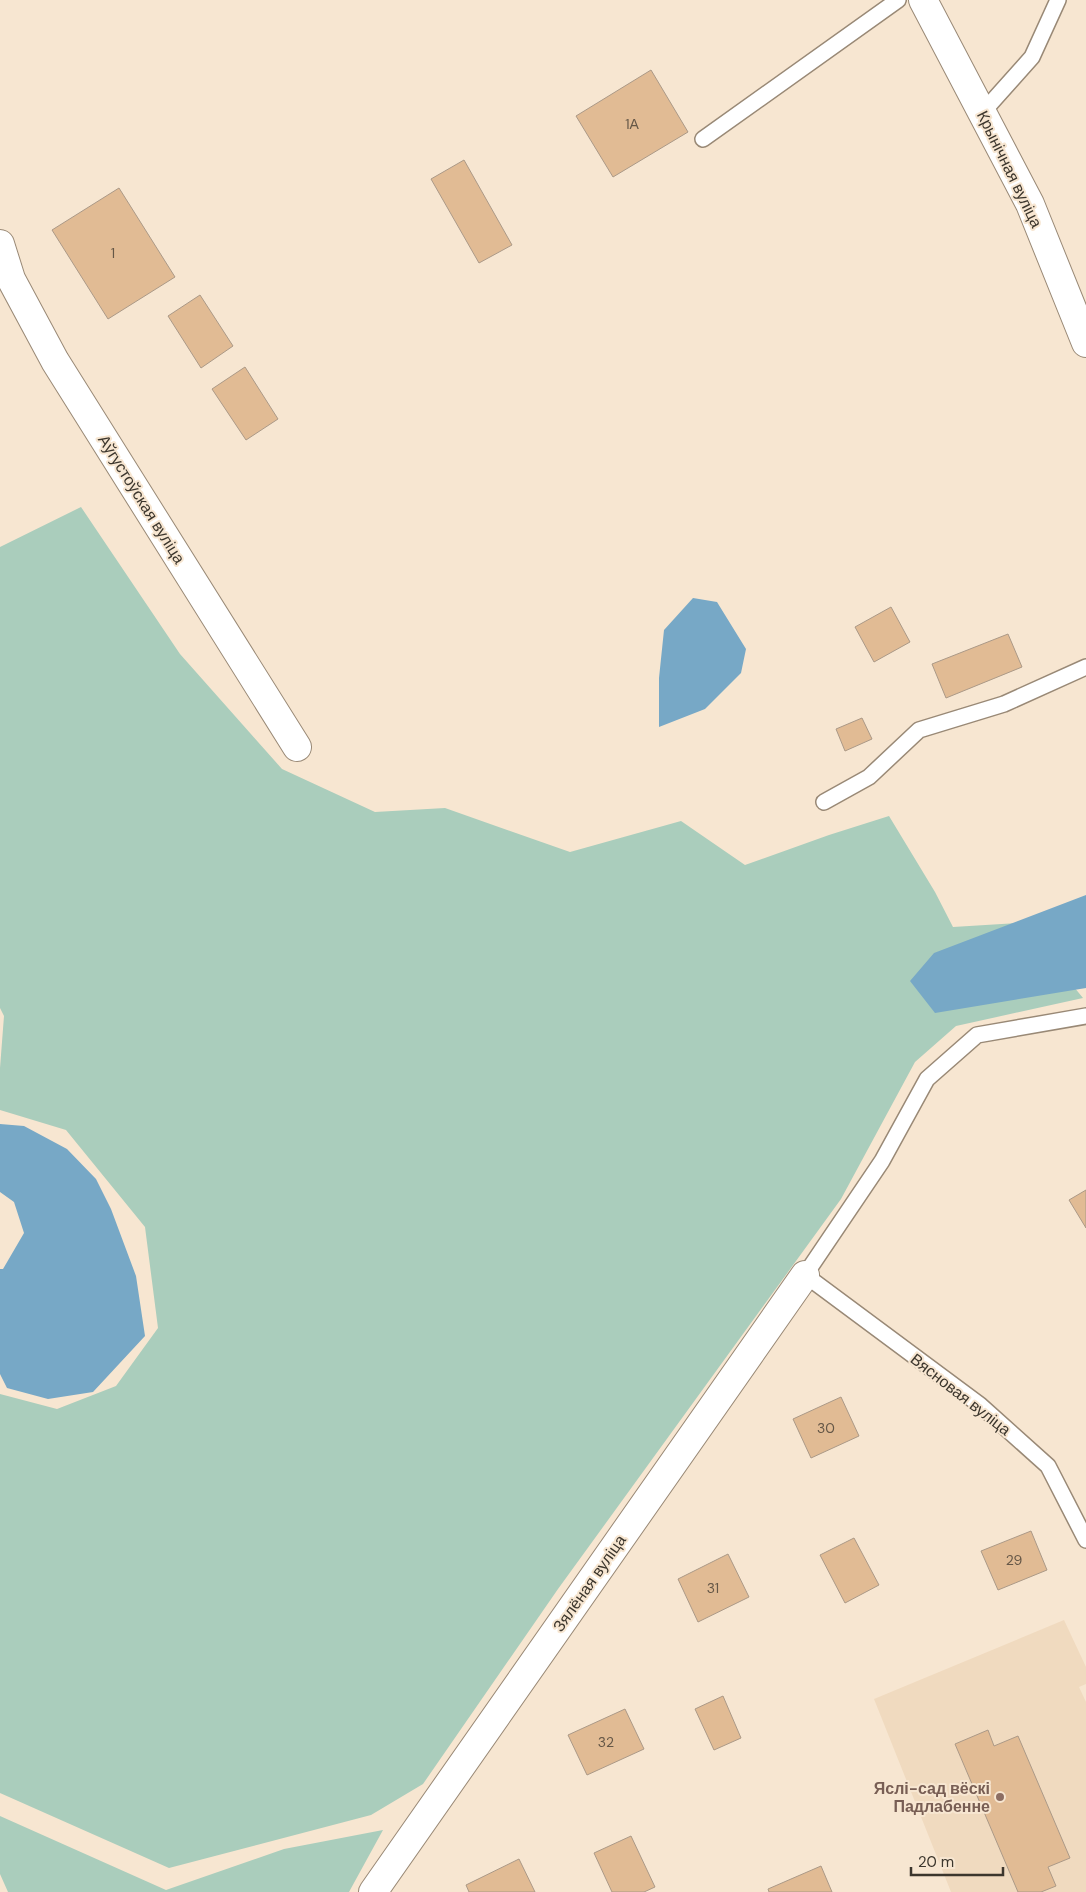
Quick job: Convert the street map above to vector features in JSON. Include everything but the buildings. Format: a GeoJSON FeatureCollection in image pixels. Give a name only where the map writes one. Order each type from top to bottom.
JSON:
{"type":"FeatureCollection","features":[{"type":"Feature","properties":{"kind":"street","name":"Крынічная вуліца"},"geometry":{"type":"LineString","coordinates":[[923,0],[1030,204],[1086,343]]}},
{"type":"Feature","properties":{"kind":"street","name":"Аўгустоўская вуліца"},"geometry":{"type":"LineString","coordinates":[[0,244],[11,279],[55,361],[297,747]]}},
{"type":"Feature","properties":{"kind":"street","name":"Зялёная вуліца"},"geometry":{"type":"LineString","coordinates":[[373,1892],[805,1274]]}},
{"type":"Feature","properties":{"kind":"lane"},"geometry":{"type":"LineString","coordinates":[[703,139],[898,0]]}},
{"type":"Feature","properties":{"kind":"lane"},"geometry":{"type":"LineString","coordinates":[[982,113],[1032,57],[1058,0]]}},
{"type":"Feature","properties":{"kind":"lane"},"geometry":{"type":"LineString","coordinates":[[824,802],[869,777],[919,730],[1004,704],[1086,667]]}},
{"type":"Feature","properties":{"kind":"lane"},"geometry":{"type":"LineString","coordinates":[[805,1274],[882,1161],[926,1080],[977,1035],[1086,1016]]}},
{"type":"Feature","properties":{"kind":"lane","name":"Вясновая вуліца"},"geometry":{"type":"LineString","coordinates":[[805,1274],[980,1404],[1048,1466],[1086,1540]]}},
{"type":"Feature","properties":{"kind":"shaded area","name":"Яслі-сад вёскі Падлабенне"},"geometry":{"type":"Polygon","coordinates":[[[1064,1620],[1086,1667],[1086,1684],[1079,1687],[1086,1702],[1086,1892],[951,1892],[874,1699],[1064,1620]]]}},
{"type":"Feature","properties":{"kind":"green space"},"geometry":{"type":"Polygon","coordinates":[[[81,507],[180,654],[282,769],[375,812],[445,808],[570,852],[681,821],[745,865],[889,816],[935,892],[953,927],[1048,921],[1065,976],[1083,998],[956,1026],[915,1062],[841,1199],[558,1589],[423,1784],[371,1815],[169,1868],[0,1793],[0,1394],[57,1409],[116,1386],[158,1328],[145,1227],[66,1130],[0,1110],[0,1068],[4,1016],[0,1008],[0,547],[81,507]]]}},
{"type":"Feature","properties":{"kind":"green space"},"geometry":{"type":"Polygon","coordinates":[[[0,1816],[166,1890],[284,1849],[383,1830],[349,1892],[8,1892],[0,1874],[0,1816]]]}},
{"type":"Feature","properties":{"kind":"water"},"geometry":{"type":"Polygon","coordinates":[[[693,598],[717,602],[746,649],[741,673],[705,709],[659,727],[659,678],[664,630],[693,598]]]}},
{"type":"Feature","properties":{"kind":"water"},"geometry":{"type":"Polygon","coordinates":[[[1086,895],[1086,988],[935,1013],[910,981],[934,953],[1086,895]]]}},
{"type":"Feature","properties":{"kind":"water"},"geometry":{"type":"Polygon","coordinates":[[[0,1124],[24,1126],[67,1149],[96,1179],[111,1209],[136,1276],[145,1336],[93,1392],[48,1399],[7,1388],[0,1374],[0,1269],[3,1269],[24,1233],[14,1202],[0,1192],[0,1124]]]}},
{"type":"Feature","properties":{"kind":"place","name":"Яслі-сад вёскі Падлабенне"},"geometry":{"type":"Point","coordinates":[1000,1797]}}]}
